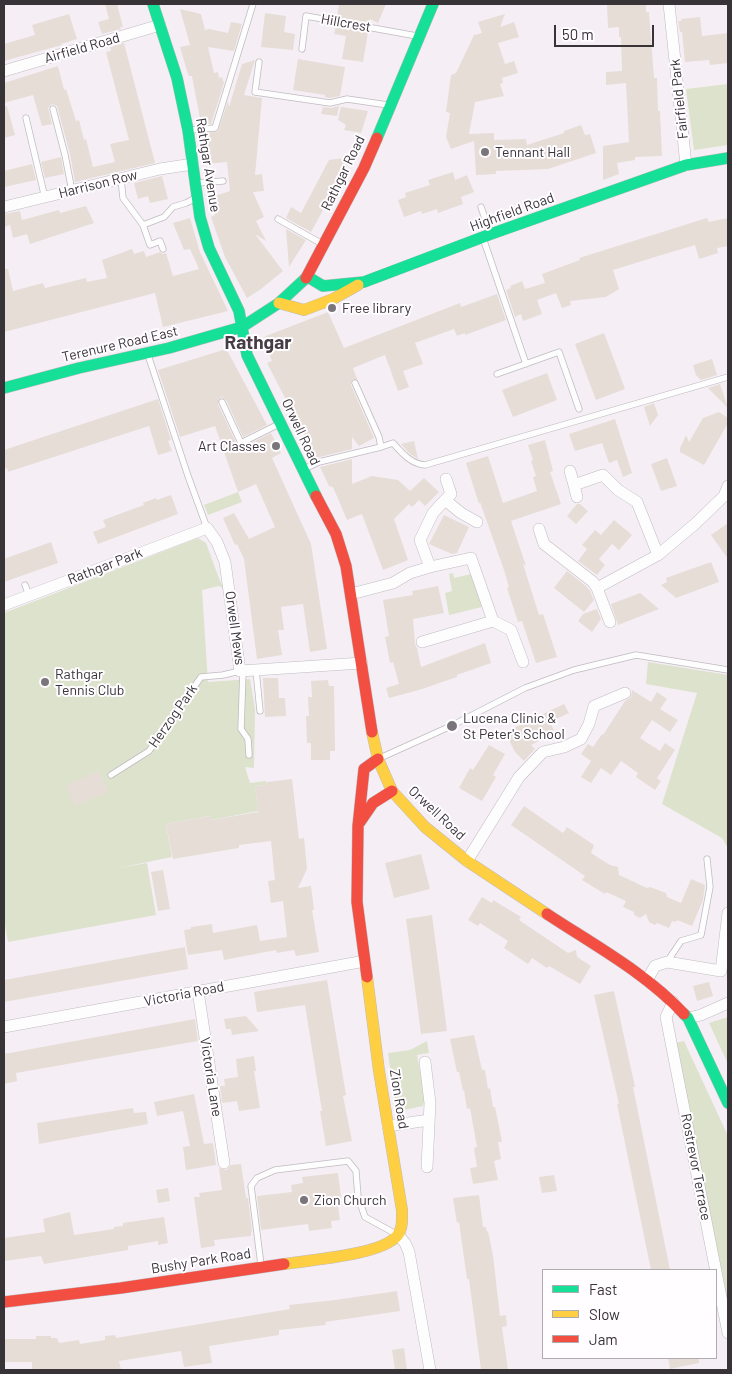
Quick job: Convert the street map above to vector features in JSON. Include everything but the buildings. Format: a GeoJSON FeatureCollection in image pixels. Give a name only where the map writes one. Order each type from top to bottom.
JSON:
{"type":"FeatureCollection","features":[{"type":"Feature","properties":{"kind":"street","name":"Rathgar Avenue"},"geometry":{"type":"LineString","coordinates":[[153,4],[177,78],[188,130],[203,228],[209,248],[239,311],[242,327]]}},
{"type":"Feature","properties":{"kind":"street","name":"Rathgar Road"},"geometry":{"type":"LineString","coordinates":[[242,327],[279,303],[308,277],[364,168],[433,4]]}},
{"type":"Feature","properties":{"kind":"street","name":"Fairfield Park"},"geometry":{"type":"LineString","coordinates":[[669,4],[686,165]]}},
{"type":"Feature","properties":{"kind":"street","name":"Airfield Road"},"geometry":{"type":"LineString","coordinates":[[4,71],[160,25]]}},
{"type":"Feature","properties":{"kind":"street","name":"Highfield Road"},"geometry":{"type":"LineString","coordinates":[[308,277],[323,286],[364,282],[686,165],[728,158]]}},
{"type":"Feature","properties":{"kind":"street","name":"Harrison Row"},"geometry":{"type":"LineString","coordinates":[[4,208],[160,169],[193,164]]}},
{"type":"Feature","properties":{"kind":"street"},"geometry":{"type":"LineString","coordinates":[[279,303],[304,310],[333,299],[364,282]]}},
{"type":"Feature","properties":{"kind":"street","name":"Terenure Road East"},"geometry":{"type":"LineString","coordinates":[[4,388],[147,353],[242,327]]}},
{"type":"Feature","properties":{"kind":"street","name":"Orwell Road"},"geometry":{"type":"LineString","coordinates":[[242,327],[247,355],[302,470],[336,534],[346,566],[372,733],[378,759],[392,791],[425,827],[492,883],[647,980],[673,1002],[688,1018],[728,1103]]}},
{"type":"Feature","properties":{"kind":"street"},"geometry":{"type":"LineString","coordinates":[[570,471],[577,497]]}},
{"type":"Feature","properties":{"kind":"street"},"geometry":{"type":"LineString","coordinates":[[574,485],[603,475],[618,490],[637,502],[658,555]]}},
{"type":"Feature","properties":{"kind":"street"},"geometry":{"type":"LineString","coordinates":[[430,566],[420,540],[433,513],[451,494],[446,479]]}},
{"type":"Feature","properties":{"kind":"street"},"geometry":{"type":"LineString","coordinates":[[597,588],[658,555],[695,524],[724,496],[728,486]]}},
{"type":"Feature","properties":{"kind":"street"},"geometry":{"type":"LineString","coordinates":[[445,500],[461,513],[477,522]]}},
{"type":"Feature","properties":{"kind":"street","name":"Rathgar Park"},"geometry":{"type":"LineString","coordinates":[[4,605],[27,590],[207,528]]}},
{"type":"Feature","properties":{"kind":"street","name":"Orwell Mews"},"geometry":{"type":"LineString","coordinates":[[207,528],[217,542],[225,562],[242,671],[362,664]]}},
{"type":"Feature","properties":{"kind":"street"},"geometry":{"type":"LineString","coordinates":[[539,529],[544,544],[593,582],[610,622]]}},
{"type":"Feature","properties":{"kind":"street"},"geometry":{"type":"LineString","coordinates":[[351,594],[393,583],[410,573],[430,566],[471,558],[494,621],[511,630],[523,662]]}},
{"type":"Feature","properties":{"kind":"street"},"geometry":{"type":"LineString","coordinates":[[422,642],[494,621]]}},
{"type":"Feature","properties":{"kind":"street"},"geometry":{"type":"LineString","coordinates":[[466,861],[525,770],[543,752],[564,747],[581,739],[589,724],[594,706],[624,694]]}},
{"type":"Feature","properties":{"kind":"street","name":"Zion Road"},"geometry":{"type":"LineString","coordinates":[[378,759],[364,769],[358,826],[357,902],[388,1126],[402,1210],[403,1224],[398,1235]]}},
{"type":"Feature","properties":{"kind":"street"},"geometry":{"type":"LineString","coordinates":[[358,826],[367,808],[379,798],[392,791]]}},
{"type":"Feature","properties":{"kind":"street"},"geometry":{"type":"LineString","coordinates":[[647,980],[656,966],[667,962],[721,971],[728,913]]}},
{"type":"Feature","properties":{"kind":"street","name":"Victoria Road"},"geometry":{"type":"LineString","coordinates":[[4,1027],[365,961]]}},
{"type":"Feature","properties":{"kind":"street","name":"Victoria Lane"},"geometry":{"type":"LineString","coordinates":[[198,991],[224,1163]]}},
{"type":"Feature","properties":{"kind":"street","name":"Rostrevor Terrace"},"geometry":{"type":"LineString","coordinates":[[673,1002],[666,1018],[715,1269]]}},
{"type":"Feature","properties":{"kind":"street"},"geometry":{"type":"LineString","coordinates":[[688,1018],[701,1015],[728,1003]]}},
{"type":"Feature","properties":{"kind":"street"},"geometry":{"type":"LineString","coordinates":[[425,1062],[430,1103],[427,1167]]}},
{"type":"Feature","properties":{"kind":"street"},"geometry":{"type":"LineString","coordinates":[[388,1126],[429,1120]]}},
{"type":"Feature","properties":{"kind":"street"},"geometry":{"type":"LineString","coordinates":[[398,1235],[405,1243],[409,1252],[430,1370]]}},
{"type":"Feature","properties":{"kind":"street","name":"Bushy Park Road"},"geometry":{"type":"LineString","coordinates":[[4,1302],[157,1283],[373,1249],[388,1244],[398,1235]]}},
{"type":"Feature","properties":{"kind":"street","name":"Rostrevor Terrace"},"geometry":{"type":"LineString","coordinates":[[717,1277],[728,1333]]}},
{"type":"Feature","properties":{"kind":"lane"},"geometry":{"type":"LineString","coordinates":[[188,130],[215,128],[253,4]]}},
{"type":"Feature","properties":{"kind":"lane","name":"Hillcrest"},"geometry":{"type":"LineString","coordinates":[[302,49],[306,16],[419,36]]}},
{"type":"Feature","properties":{"kind":"lane"},"geometry":{"type":"LineString","coordinates":[[259,62],[255,92],[330,103],[347,99],[390,105]]}},
{"type":"Feature","properties":{"kind":"lane"},"geometry":{"type":"LineString","coordinates":[[52,109],[65,155],[72,191]]}},
{"type":"Feature","properties":{"kind":"lane"},"geometry":{"type":"LineString","coordinates":[[26,118],[45,198]]}},
{"type":"Feature","properties":{"kind":"lane"},"geometry":{"type":"LineString","coordinates":[[121,179],[123,198],[143,225],[150,245],[160,241],[163,249]]}},
{"type":"Feature","properties":{"kind":"lane"},"geometry":{"type":"LineString","coordinates":[[196,184],[223,181]]}},
{"type":"Feature","properties":{"kind":"lane"},"geometry":{"type":"LineString","coordinates":[[143,225],[164,217],[173,207],[197,197]]}},
{"type":"Feature","properties":{"kind":"lane"},"geometry":{"type":"LineString","coordinates":[[481,207],[487,236],[526,364]]}},
{"type":"Feature","properties":{"kind":"lane"},"geometry":{"type":"LineString","coordinates":[[278,219],[324,245]]}},
{"type":"Feature","properties":{"kind":"lane"},"geometry":{"type":"LineString","coordinates":[[497,374],[559,352],[579,409]]}},
{"type":"Feature","properties":{"kind":"lane"},"geometry":{"type":"LineString","coordinates":[[147,353],[207,528]]}},
{"type":"Feature","properties":{"kind":"lane"},"geometry":{"type":"LineString","coordinates":[[302,470],[319,462],[393,443],[406,457],[417,464],[424,465],[728,377]]}},
{"type":"Feature","properties":{"kind":"lane"},"geometry":{"type":"LineString","coordinates":[[356,383],[379,437],[381,447]]}},
{"type":"Feature","properties":{"kind":"lane"},"geometry":{"type":"LineString","coordinates":[[222,402],[241,443],[281,423]]}},
{"type":"Feature","properties":{"kind":"lane"},"geometry":{"type":"LineString","coordinates":[[378,759],[451,726],[525,688],[574,670],[636,655],[728,670]]}},
{"type":"Feature","properties":{"kind":"lane"},"geometry":{"type":"LineString","coordinates":[[256,670],[260,711]]}},
{"type":"Feature","properties":{"kind":"lane"},"geometry":{"type":"LineString","coordinates":[[242,671],[241,729],[248,739],[249,755]]}},
{"type":"Feature","properties":{"kind":"lane","name":"Herzog Park"},"geometry":{"type":"LineString","coordinates":[[111,776],[149,751],[201,677],[242,671]]}},
{"type":"Feature","properties":{"kind":"lane"},"geometry":{"type":"LineString","coordinates":[[667,962],[681,941],[701,935],[710,887],[707,859]]}},
{"type":"Feature","properties":{"kind":"lane"},"geometry":{"type":"LineString","coordinates":[[261,1267],[251,1186],[257,1178],[275,1170],[348,1161],[356,1171],[358,1197],[365,1216],[398,1235]]}},
{"type":"Feature","properties":{"kind":"green space"},"geometry":{"type":"Polygon","coordinates":[[[728,84],[728,145],[694,150],[686,89],[728,84]]]}},
{"type":"Feature","properties":{"kind":"green space"},"geometry":{"type":"Polygon","coordinates":[[[238,492],[242,502],[208,515],[204,505],[238,492]]]}},
{"type":"Feature","properties":{"kind":"green space"},"geometry":{"type":"Polygon","coordinates":[[[198,538],[206,543],[220,581],[225,589],[219,586],[202,590],[208,682],[250,679],[255,709],[254,768],[245,767],[250,783],[266,781],[267,785],[255,786],[258,811],[211,820],[210,816],[166,824],[172,857],[118,868],[147,863],[156,915],[8,942],[4,919],[4,613],[198,538]]]}},
{"type":"Feature","properties":{"kind":"green space"},"geometry":{"type":"Polygon","coordinates":[[[453,573],[454,578],[471,574],[482,607],[449,615],[445,593],[452,591],[449,574],[453,573]]]}},
{"type":"Feature","properties":{"kind":"green space"},"geometry":{"type":"Polygon","coordinates":[[[648,662],[728,675],[728,848],[722,838],[662,804],[697,693],[646,684],[648,662]]]}},
{"type":"Feature","properties":{"kind":"green space"},"geometry":{"type":"Polygon","coordinates":[[[728,1017],[728,1064],[709,1023],[728,1017]]]}},
{"type":"Feature","properties":{"kind":"green space"},"geometry":{"type":"Polygon","coordinates":[[[427,1041],[429,1053],[417,1055],[425,1098],[423,1106],[404,1110],[398,1107],[395,1101],[388,1053],[410,1050],[427,1041]]]}},
{"type":"Feature","properties":{"kind":"green space"},"geometry":{"type":"Polygon","coordinates":[[[684,1041],[728,1136],[728,1307],[675,1043],[684,1041]]]}},
{"type":"Feature","properties":{"kind":"traffic: fast"},"geometry":{"type":"LineString","coordinates":[[153,4],[177,78],[188,130],[200,217],[209,248],[239,311],[247,355],[316,496]]}},
{"type":"Feature","properties":{"kind":"traffic: fast"},"geometry":{"type":"LineString","coordinates":[[377,138],[433,4]]}},
{"type":"Feature","properties":{"kind":"traffic: fast"},"geometry":{"type":"LineString","coordinates":[[308,277],[323,286],[364,282],[491,234],[686,165],[728,158]]}},
{"type":"Feature","properties":{"kind":"traffic: fast"},"geometry":{"type":"LineString","coordinates":[[4,388],[79,368],[169,348],[242,327],[279,303],[306,278]]}},
{"type":"Feature","properties":{"kind":"traffic: fast"},"geometry":{"type":"LineString","coordinates":[[684,1014],[688,1018],[728,1103]]}},
{"type":"Feature","properties":{"kind":"traffic: slow"},"geometry":{"type":"LineString","coordinates":[[279,303],[304,310],[333,299],[358,285]]}},
{"type":"Feature","properties":{"kind":"traffic: slow"},"geometry":{"type":"LineString","coordinates":[[372,732],[378,759],[392,791],[425,827],[467,861],[547,914]]}},
{"type":"Feature","properties":{"kind":"traffic: slow"},"geometry":{"type":"LineString","coordinates":[[284,1264],[344,1256],[376,1248],[397,1236],[402,1224],[402,1210],[379,1071],[367,977]]}},
{"type":"Feature","properties":{"kind":"traffic: jam"},"geometry":{"type":"LineString","coordinates":[[306,278],[364,168],[377,138]]}},
{"type":"Feature","properties":{"kind":"traffic: jam"},"geometry":{"type":"LineString","coordinates":[[316,496],[336,534],[346,566],[372,732]]}},
{"type":"Feature","properties":{"kind":"traffic: jam"},"geometry":{"type":"LineString","coordinates":[[367,977],[357,902],[358,826],[364,769],[378,759]]}},
{"type":"Feature","properties":{"kind":"traffic: jam"},"geometry":{"type":"LineString","coordinates":[[360,822],[373,803],[392,791]]}},
{"type":"Feature","properties":{"kind":"traffic: jam"},"geometry":{"type":"LineString","coordinates":[[547,914],[601,948],[653,985],[684,1014]]}},
{"type":"Feature","properties":{"kind":"traffic: jam"},"geometry":{"type":"LineString","coordinates":[[4,1302],[121,1288],[284,1264]]}},
{"type":"Feature","properties":{"kind":"place","name":"Tennant Hall"},"geometry":{"type":"Point","coordinates":[485,152]}},
{"type":"Feature","properties":{"kind":"place","name":"Free library"},"geometry":{"type":"Point","coordinates":[332,308]}},
{"type":"Feature","properties":{"kind":"place","name":"Art Classes"},"geometry":{"type":"Point","coordinates":[276,446]}},
{"type":"Feature","properties":{"kind":"place","name":"Rathgar Tennis Club"},"geometry":{"type":"Point","coordinates":[45,682]}},
{"type":"Feature","properties":{"kind":"place","name":"Lucena Clinic & St Peter's School"},"geometry":{"type":"Point","coordinates":[452,726]}},
{"type":"Feature","properties":{"kind":"place","name":"Zion Church"},"geometry":{"type":"Point","coordinates":[304,1200]}},
{"type":"Feature","properties":{"kind":"district","name":"Rathgar"},"geometry":{"type":"Point","coordinates":[258,343]}}]}
